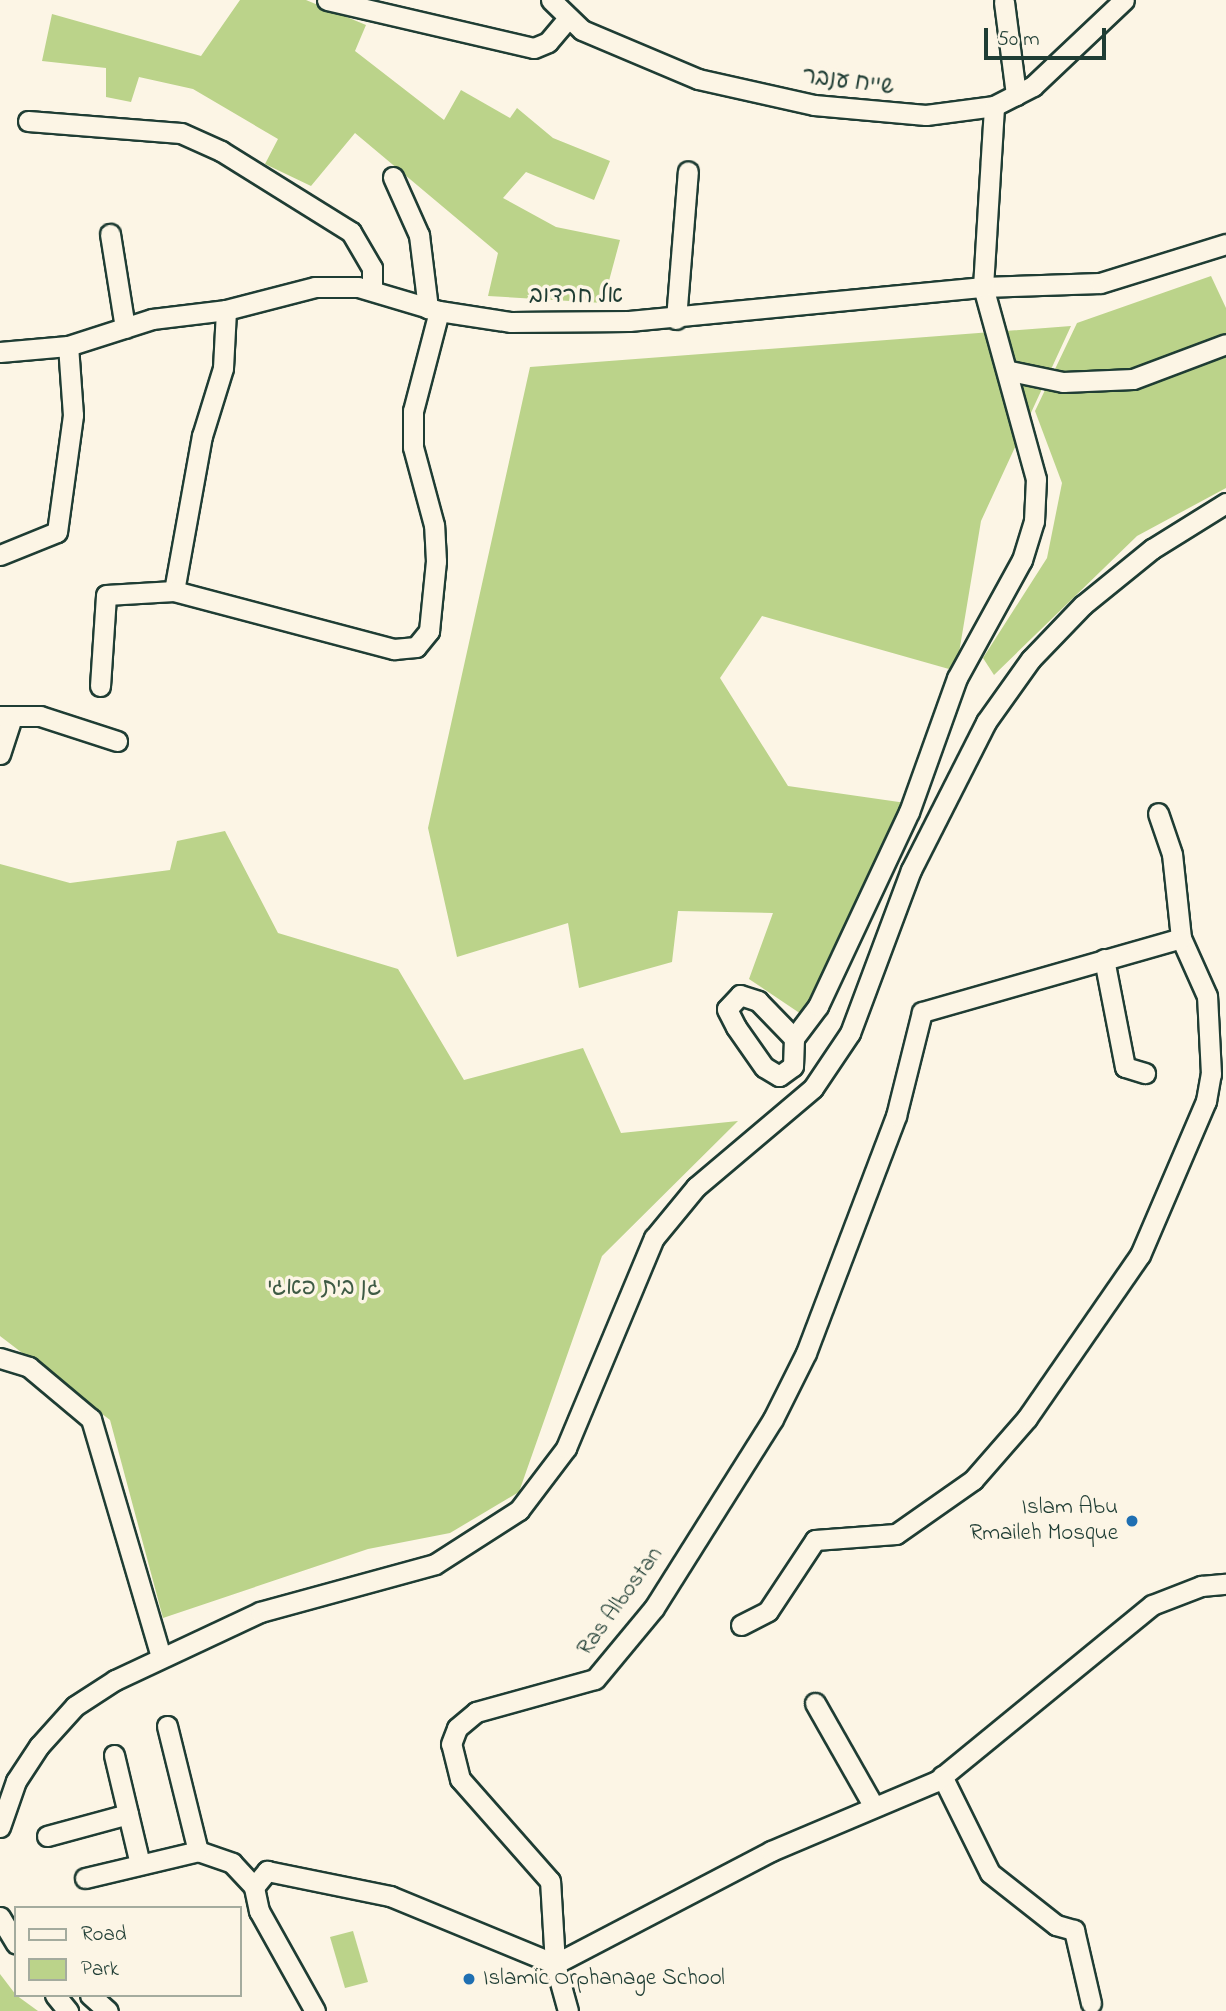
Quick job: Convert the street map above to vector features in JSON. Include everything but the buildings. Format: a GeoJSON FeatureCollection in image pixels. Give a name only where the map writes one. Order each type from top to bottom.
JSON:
{"type":"FeatureCollection","features":[{"type":"Feature","properties":{"kind":"street"},"geometry":{"type":"LineString","coordinates":[[327,0],[534,48],[548,42],[567,19]]}},
{"type":"Feature","properties":{"kind":"street","name":"שייח ענבר"},"geometry":{"type":"LineString","coordinates":[[551,0],[567,19],[643,58],[762,95],[869,113],[926,115],[994,106],[1016,95],[1124,0]]}},
{"type":"Feature","properties":{"kind":"street"},"geometry":{"type":"LineString","coordinates":[[1004,2],[1016,95]]}},
{"type":"Feature","properties":{"kind":"street"},"geometry":{"type":"LineString","coordinates":[[794,1038],[818,1006],[922,776],[957,678],[1022,560],[1034,521],[1036,479],[1010,371],[982,287],[994,106]]}},
{"type":"Feature","properties":{"kind":"street"},"geometry":{"type":"LineString","coordinates":[[28,121],[181,133],[221,150],[351,232],[372,268],[372,290]]}},
{"type":"Feature","properties":{"kind":"street"},"geometry":{"type":"LineString","coordinates":[[676,319],[688,171]]}},
{"type":"Feature","properties":{"kind":"street"},"geometry":{"type":"LineString","coordinates":[[100,686],[106,595],[174,591],[394,649],[416,647],[429,631],[436,562],[434,525],[413,447],[413,411],[434,309],[419,236],[393,177]]}},
{"type":"Feature","properties":{"kind":"street"},"geometry":{"type":"LineString","coordinates":[[110,234],[125,328]]}},
{"type":"Feature","properties":{"kind":"street","name":"אל חרדוב"},"geometry":{"type":"LineString","coordinates":[[0,352],[68,346],[125,328],[226,310],[315,287],[372,290],[434,309],[511,321],[676,319],[982,287],[1100,283],[1226,244]]}},
{"type":"Feature","properties":{"kind":"street"},"geometry":{"type":"LineString","coordinates":[[174,591],[202,436],[223,368],[226,310]]}},
{"type":"Feature","properties":{"kind":"street"},"geometry":{"type":"LineString","coordinates":[[1010,371],[1062,382],[1133,379],[1226,344]]}},
{"type":"Feature","properties":{"kind":"street"},"geometry":{"type":"LineString","coordinates":[[0,555],[57,532],[73,415],[68,346]]}},
{"type":"Feature","properties":{"kind":"street"},"geometry":{"type":"LineString","coordinates":[[0,1827],[16,1780],[75,1706],[160,1654],[260,1612],[435,1564],[519,1510],[545,1480],[578,1423],[621,1304],[654,1238],[696,1187],[813,1088],[850,1033],[948,788],[1031,659],[1083,605],[1152,549],[1226,503]]}},
{"type":"Feature","properties":{"kind":"street"},"geometry":{"type":"LineString","coordinates":[[0,754],[6,716],[40,716],[117,741]]}},
{"type":"Feature","properties":{"kind":"street"},"geometry":{"type":"LineString","coordinates":[[922,776],[948,788]]}},
{"type":"Feature","properties":{"kind":"street"},"geometry":{"type":"LineString","coordinates":[[741,1625],[768,1611],[815,1540],[897,1534],[973,1480],[1027,1418],[1140,1255],[1206,1101],[1211,1074],[1207,996],[1181,938],[1172,854],[1158,813]]}},
{"type":"Feature","properties":{"kind":"street"},"geometry":{"type":"LineString","coordinates":[[1144,1073],[1125,1067],[1104,959],[1181,938]]}},
{"type":"Feature","properties":{"kind":"street","name":"Ras Albostan"},"geometry":{"type":"LineString","coordinates":[[568,2011],[555,1964],[550,1881],[460,1779],[452,1763],[454,1736],[476,1712],[595,1679],[654,1608],[773,1419],[806,1353],[896,1116],[922,1012],[1104,959]]}},
{"type":"Feature","properties":{"kind":"street"},"geometry":{"type":"LineString","coordinates":[[0,1358],[29,1367],[91,1419],[160,1654]]}},
{"type":"Feature","properties":{"kind":"street"},"geometry":{"type":"LineString","coordinates":[[254,1887],[261,1875],[276,1869],[390,1896],[555,1964],[873,1805],[942,1776],[1152,1605],[1201,1586],[1226,1584]]}},
{"type":"Feature","properties":{"kind":"street"},"geometry":{"type":"LineString","coordinates":[[815,1703],[873,1805]]}},
{"type":"Feature","properties":{"kind":"street"},"geometry":{"type":"LineString","coordinates":[[167,1726],[198,1851]]}},
{"type":"Feature","properties":{"kind":"street"},"geometry":{"type":"LineString","coordinates":[[114,1755],[140,1864]]}},
{"type":"Feature","properties":{"kind":"street"},"geometry":{"type":"LineString","coordinates":[[942,1776],[990,1872],[1056,1925],[1074,1930],[1091,2003]]}},
{"type":"Feature","properties":{"kind":"street"},"geometry":{"type":"LineString","coordinates":[[47,1836],[128,1814]]}},
{"type":"Feature","properties":{"kind":"street"},"geometry":{"type":"LineString","coordinates":[[85,1878],[198,1851],[232,1863],[254,1887],[259,1911],[308,2008]]}},
{"type":"Feature","properties":{"kind":"street"},"geometry":{"type":"LineString","coordinates":[[0,1917],[14,1941]]}},
{"type":"Feature","properties":{"kind":"street"},"geometry":{"type":"LineString","coordinates":[[57,1997],[68,2011]]}},
{"type":"Feature","properties":{"kind":"street"},"geometry":{"type":"LineString","coordinates":[[92,1997],[108,2011]]}},
{"type":"Feature","properties":{"kind":"green space"},"geometry":{"type":"Polygon","coordinates":[[[240,0],[306,0],[366,25],[355,51],[444,120],[461,90],[510,118],[517,108],[553,138],[610,161],[594,200],[526,172],[503,198],[556,227],[620,240],[603,303],[488,296],[498,253],[355,133],[311,186],[265,164],[278,139],[193,89],[139,77],[131,102],[106,97],[106,68],[42,61],[52,14],[201,56],[240,0]]]}},
{"type":"Feature","properties":{"kind":"green space"},"geometry":{"type":"Polygon","coordinates":[[[1211,276],[1226,308],[1226,488],[1137,536],[994,675],[983,658],[1047,558],[1062,483],[1035,411],[1077,323],[1211,276]]]}},
{"type":"Feature","properties":{"kind":"green space"},"geometry":{"type":"Polygon","coordinates":[[[1071,326],[981,521],[956,671],[762,616],[720,678],[788,786],[906,803],[804,1016],[749,979],[773,913],[678,911],[672,962],[579,988],[568,923],[457,957],[428,828],[530,367],[1071,326]]]}},
{"type":"Feature","properties":{"kind":"green space","name":"גן בית פאגי"},"geometry":{"type":"Polygon","coordinates":[[[225,831],[278,933],[398,969],[464,1080],[583,1048],[621,1133],[738,1121],[602,1256],[519,1492],[450,1533],[368,1549],[163,1618],[110,1420],[0,1336],[0,864],[70,883],[170,870],[177,841],[225,831]]]}},
{"type":"Feature","properties":{"kind":"green space"},"geometry":{"type":"Polygon","coordinates":[[[353,1931],[368,1982],[345,1988],[330,1937],[353,1931]]]}},
{"type":"Feature","properties":{"kind":"green space"},"geometry":{"type":"Polygon","coordinates":[[[0,1974],[14,1992],[14,1997],[19,1997],[38,2011],[0,2011],[0,1974]]]}},
{"type":"Feature","properties":{"kind":"place","name":"Islam Abu Rmaileh Mosque"},"geometry":{"type":"Point","coordinates":[1132,1521]}},
{"type":"Feature","properties":{"kind":"place","name":"Islamic Orphanage School"},"geometry":{"type":"Point","coordinates":[469,1979]}}]}
